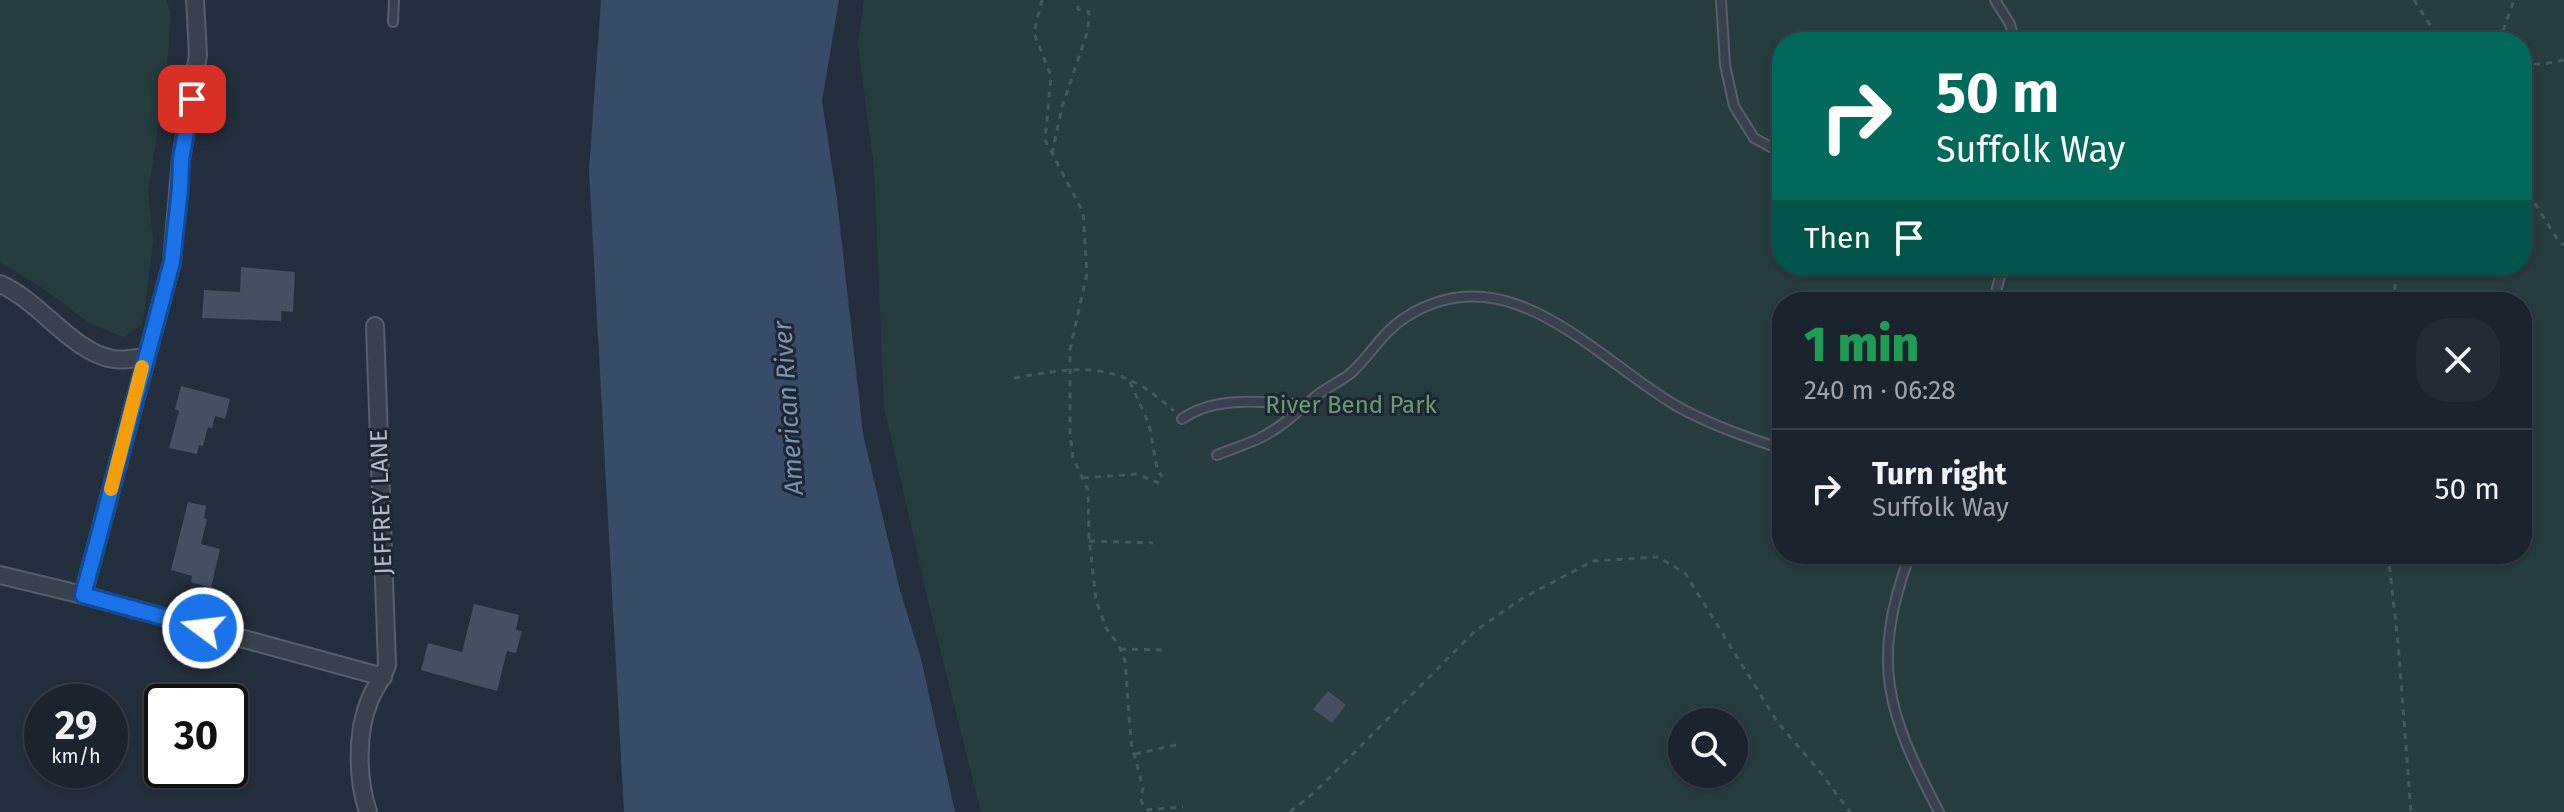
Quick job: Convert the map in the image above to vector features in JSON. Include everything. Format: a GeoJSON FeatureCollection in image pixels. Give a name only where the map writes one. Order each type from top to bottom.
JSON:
{"type":"FeatureCollection","features":[{"type":"Feature","properties":{"kind":"street"},"geometry":{"type":"LineString","coordinates":[[83,595],[172,262],[181,159],[198,55],[195,0]]}},
{"type":"Feature","properties":{"kind":"street"},"geometry":{"type":"LineString","coordinates":[[0,284],[21,295],[88,348],[113,359],[145,357]]}},
{"type":"Feature","properties":{"kind":"street","name":"JEFFREY LANE"},"geometry":{"type":"LineString","coordinates":[[368,812],[361,775],[361,744],[369,701],[387,665],[375,326]]}},
{"type":"Feature","properties":{"kind":"street"},"geometry":{"type":"LineString","coordinates":[[0,575],[383,677]]}},
{"type":"Feature","properties":{"kind":"lane"},"geometry":{"type":"LineString","coordinates":[[393,22],[394,0]]}},
{"type":"Feature","properties":{"kind":"lane"},"geometry":{"type":"LineString","coordinates":[[1721,0],[1725,65],[1734,106],[1754,138],[1772,148]]}},
{"type":"Feature","properties":{"kind":"lane"},"geometry":{"type":"LineString","coordinates":[[1995,0],[2012,32]]}},
{"type":"Feature","properties":{"kind":"lane"},"geometry":{"type":"LineString","coordinates":[[1217,455],[1263,436],[1350,374],[1385,333],[1407,316],[1450,299],[1496,298],[1523,305],[1548,317],[1675,405],[1772,445]]}},
{"type":"Feature","properties":{"kind":"lane"},"geometry":{"type":"LineString","coordinates":[[1182,419],[1196,409],[1213,404],[1308,404]]}},
{"type":"Feature","properties":{"kind":"lane"},"geometry":{"type":"LineString","coordinates":[[1907,564],[1891,614],[1887,650],[1889,686],[1904,743],[1939,812]]}},
{"type":"Feature","properties":{"kind":"path"},"geometry":{"type":"LineString","coordinates":[[1042,0],[1034,33],[1051,76],[1045,140],[1083,212],[1087,273],[1070,350],[1068,410],[1073,458],[1088,490],[1089,541],[1096,600],[1106,628],[1125,660],[1124,686],[1130,709],[1136,771],[1143,788],[1141,801],[1147,810],[1183,807]]}},
{"type":"Feature","properties":{"kind":"path"},"geometry":{"type":"LineString","coordinates":[[1052,154],[1062,107],[1088,30],[1089,12],[1078,9],[1078,0]]}},
{"type":"Feature","properties":{"kind":"path"},"geometry":{"type":"LineString","coordinates":[[2414,0],[2435,32]]}},
{"type":"Feature","properties":{"kind":"path"},"geometry":{"type":"LineString","coordinates":[[2503,32],[2514,0]]}},
{"type":"Feature","properties":{"kind":"path"},"geometry":{"type":"LineString","coordinates":[[2532,64],[2564,60]]}},
{"type":"Feature","properties":{"kind":"path"},"geometry":{"type":"LineString","coordinates":[[2532,199],[2564,245]]}},
{"type":"Feature","properties":{"kind":"path"},"geometry":{"type":"LineString","coordinates":[[1014,378],[1071,369],[1099,369],[1161,399],[1182,419]]}},
{"type":"Feature","properties":{"kind":"path"},"geometry":{"type":"LineString","coordinates":[[1130,382],[1149,424],[1157,468],[1162,477]]}},
{"type":"Feature","properties":{"kind":"path"},"geometry":{"type":"LineString","coordinates":[[1083,478],[1137,474],[1159,483]]}},
{"type":"Feature","properties":{"kind":"path"},"geometry":{"type":"LineString","coordinates":[[1089,541],[1153,543]]}},
{"type":"Feature","properties":{"kind":"path"},"geometry":{"type":"LineString","coordinates":[[1290,812],[1316,791],[1474,632],[1521,599],[1593,561],[1658,557],[1685,573],[1778,723],[1850,812]]}},
{"type":"Feature","properties":{"kind":"path"},"geometry":{"type":"LineString","coordinates":[[2389,564],[2411,812]]}},
{"type":"Feature","properties":{"kind":"path"},"geometry":{"type":"LineString","coordinates":[[1120,649],[1165,650]]}},
{"type":"Feature","properties":{"kind":"path"},"geometry":{"type":"LineString","coordinates":[[1135,754],[1176,745]]}},
{"type":"Feature","properties":{"kind":"green space"},"geometry":{"type":"Polygon","coordinates":[[[0,0],[166,0],[171,13],[166,78],[148,191],[153,241],[143,323],[124,337],[89,323],[47,291],[0,262],[0,0]]]}},
{"type":"Feature","properties":{"kind":"green space","name":"River Bend Park"},"geometry":{"type":"Polygon","coordinates":[[[864,0],[2564,0],[2564,812],[981,812],[884,407],[874,168],[858,45],[864,0]]]}},
{"type":"Feature","properties":{"kind":"water","name":"American River"},"geometry":{"type":"Polygon","coordinates":[[[601,0],[839,0],[822,101],[837,200],[863,434],[900,590],[921,659],[955,812],[624,812],[589,171],[601,0]]]}},
{"type":"Feature","properties":{"kind":"building"},"geometry":{"type":"Polygon","coordinates":[[[241,267],[295,272],[293,312],[281,311],[281,321],[202,318],[204,290],[240,292],[241,267]]]}},
{"type":"Feature","properties":{"kind":"building"},"geometry":{"type":"Polygon","coordinates":[[[181,386],[230,399],[225,419],[215,416],[212,428],[208,427],[203,446],[199,445],[197,454],[169,448],[179,411],[175,409],[181,386]]]}},
{"type":"Feature","properties":{"kind":"building"},"geometry":{"type":"Polygon","coordinates":[[[188,502],[206,506],[204,518],[207,519],[201,544],[220,549],[211,588],[191,582],[192,576],[171,570],[188,502]]]}},
{"type":"Feature","properties":{"kind":"building"},"geometry":{"type":"Polygon","coordinates":[[[474,604],[519,615],[516,630],[522,631],[516,653],[507,651],[497,691],[421,670],[428,643],[462,652],[474,604]]]}},
{"type":"Feature","properties":{"kind":"building"},"geometry":{"type":"Polygon","coordinates":[[[1328,691],[1346,705],[1332,723],[1313,709],[1328,691]]]}},
{"type":"Feature","properties":{"kind":"slow traffic"},"geometry":{"type":"LineString","coordinates":[[111,489],[142,367]]}},
{"type":"Feature","properties":{"kind":"route"},"geometry":{"type":"LineString","coordinates":[[192,99],[181,159],[172,262],[83,595],[203,628]]}}]}
